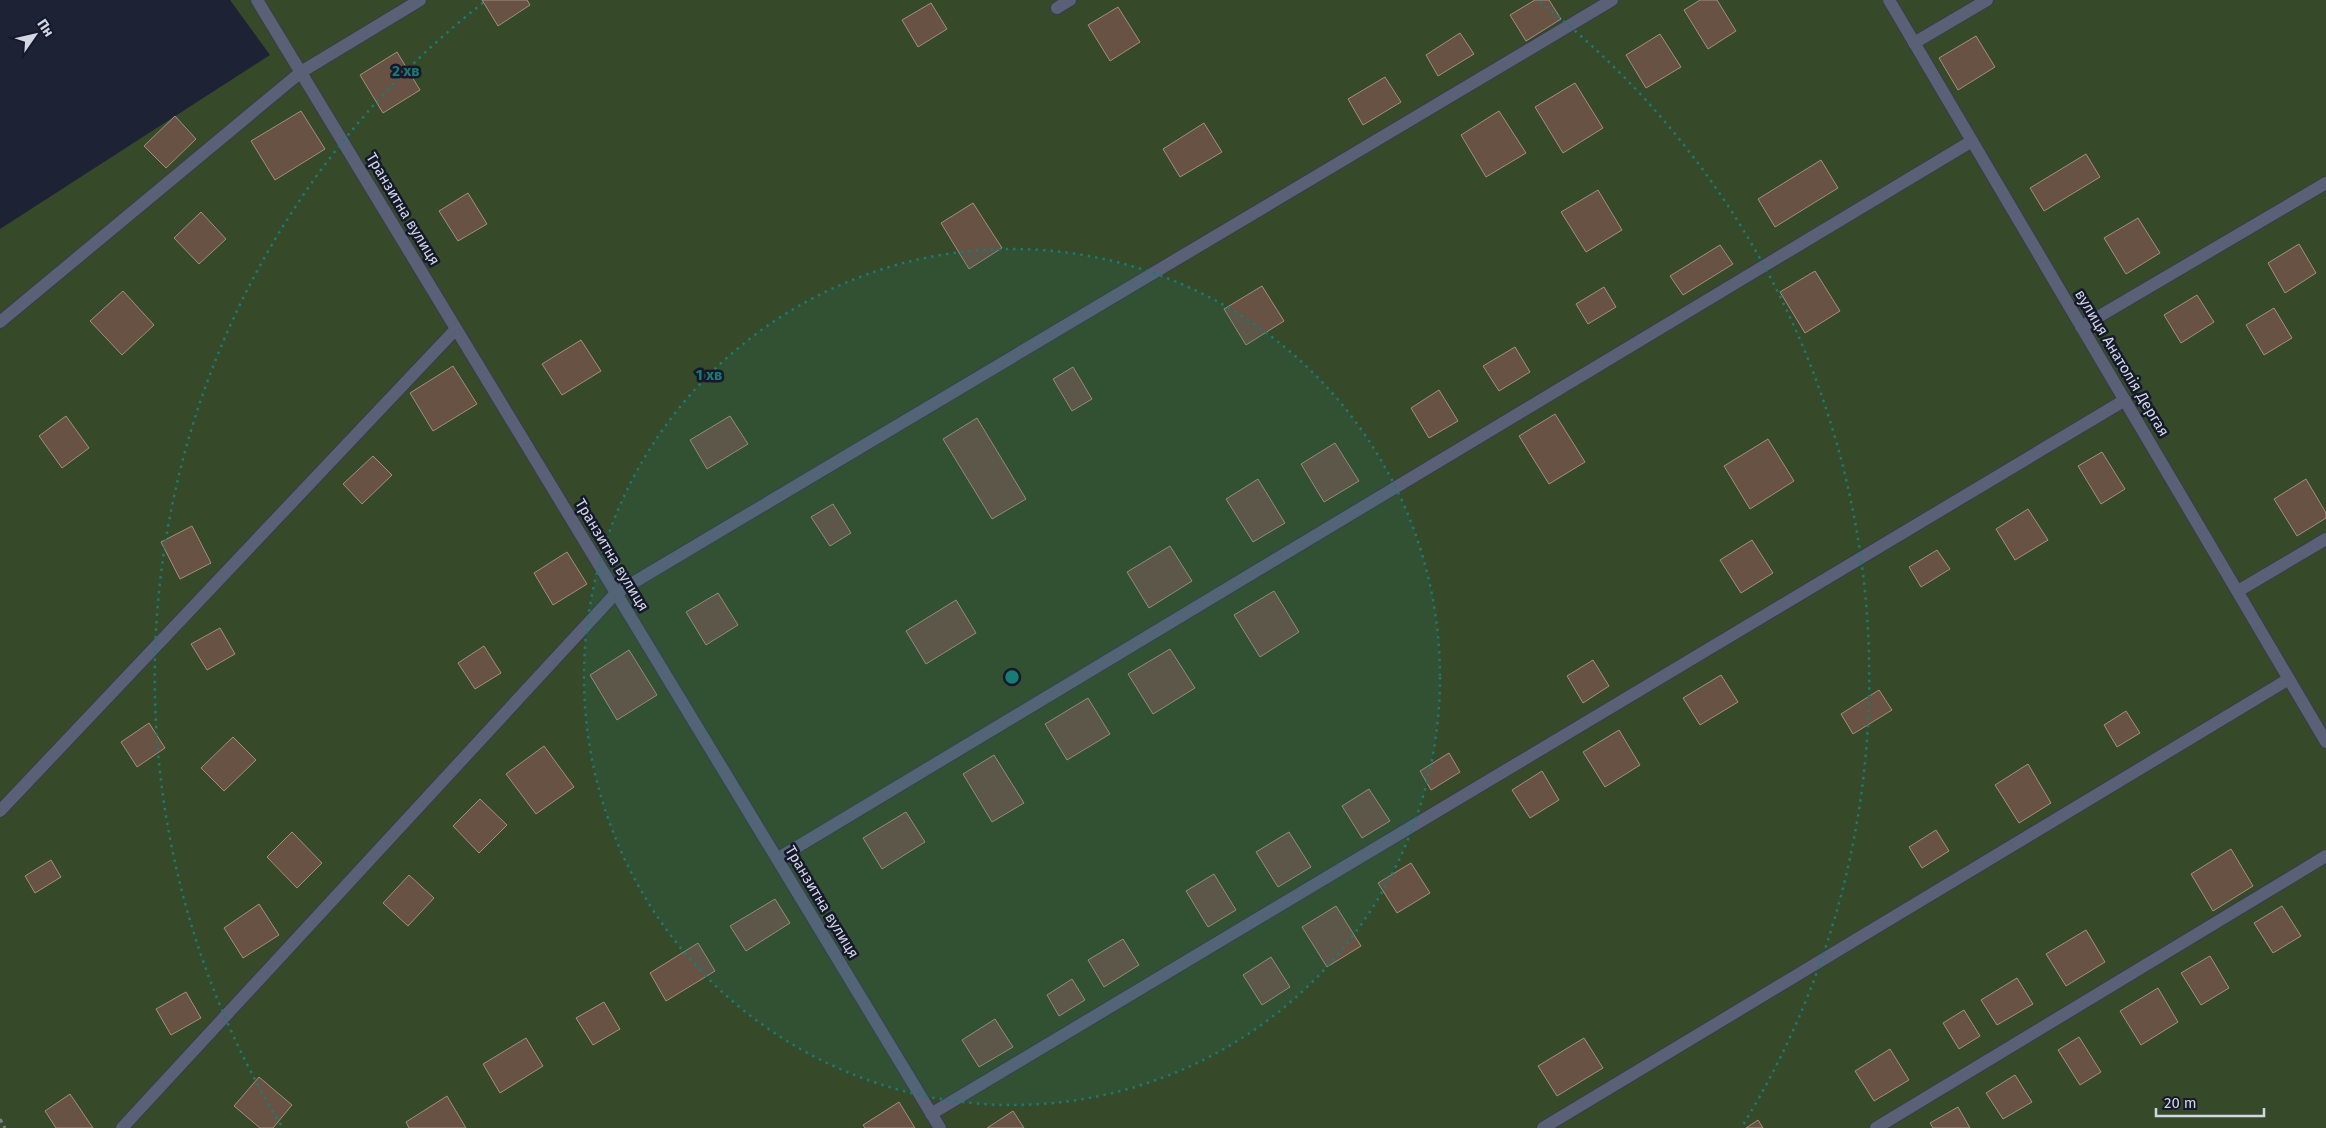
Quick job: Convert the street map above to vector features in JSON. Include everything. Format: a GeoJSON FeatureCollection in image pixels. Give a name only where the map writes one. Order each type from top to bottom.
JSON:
{"type":"FeatureCollection","features":[{"type":"Feature","properties":{"kind":"street","name":"Транзитна вулиця"},"geometry":{"type":"LineString","coordinates":[[257,0],[940,1128]]}},
{"type":"Feature","properties":{"kind":"street"},"geometry":{"type":"LineString","coordinates":[[0,322],[301,72],[420,0]]}},
{"type":"Feature","properties":{"kind":"street"},"geometry":{"type":"LineString","coordinates":[[1057,8],[1070,0]]}},
{"type":"Feature","properties":{"kind":"street"},"geometry":{"type":"LineString","coordinates":[[122,1128],[616,593],[1612,0]]}},
{"type":"Feature","properties":{"kind":"street","name":"вулиця Анатолія Дергая"},"geometry":{"type":"LineString","coordinates":[[1889,0],[2326,742]]}},
{"type":"Feature","properties":{"kind":"street"},"geometry":{"type":"LineString","coordinates":[[1914,43],[1987,0]]}},
{"type":"Feature","properties":{"kind":"street"},"geometry":{"type":"LineString","coordinates":[[777,859],[1972,141]]}},
{"type":"Feature","properties":{"kind":"street"},"geometry":{"type":"LineString","coordinates":[[2081,326],[2326,183]]}},
{"type":"Feature","properties":{"kind":"street"},"geometry":{"type":"LineString","coordinates":[[0,811],[456,329]]}},
{"type":"Feature","properties":{"kind":"street"},"geometry":{"type":"LineString","coordinates":[[931,1114],[2125,400]]}},
{"type":"Feature","properties":{"kind":"street"},"geometry":{"type":"LineString","coordinates":[[2238,591],[2326,540]]}},
{"type":"Feature","properties":{"kind":"street"},"geometry":{"type":"LineString","coordinates":[[1544,1128],[2289,679]]}},
{"type":"Feature","properties":{"kind":"street"},"geometry":{"type":"LineString","coordinates":[[1876,1128],[2326,856]]}},
{"type":"Feature","properties":{"kind":"path"},"geometry":{"type":"LineString","coordinates":[[0,1119],[5,1128]]}},
{"type":"Feature","properties":{"kind":"green space"},"geometry":{"type":"Polygon","coordinates":[[[230,0],[2326,0],[2326,1128],[0,1128],[0,229],[270,55],[230,0]]]}},
{"type":"Feature","properties":{"kind":"building"},"geometry":{"type":"Polygon","coordinates":[[[482,0],[527,0],[530,5],[498,26],[482,0]]]}},
{"type":"Feature","properties":{"kind":"building"},"geometry":{"type":"Polygon","coordinates":[[[1535,0],[1549,0],[1561,19],[1526,41],[1510,15],[1535,0]]]}},
{"type":"Feature","properties":{"kind":"building"},"geometry":{"type":"Polygon","coordinates":[[[1700,0],[1717,0],[1736,31],[1708,49],[1684,10],[1700,0]]]}},
{"type":"Feature","properties":{"kind":"building"},"geometry":{"type":"Polygon","coordinates":[[[931,3],[947,29],[918,47],[902,20],[931,3]]]}},
{"type":"Feature","properties":{"kind":"building"},"geometry":{"type":"Polygon","coordinates":[[[1118,7],[1140,42],[1110,61],[1088,25],[1118,7]]]}},
{"type":"Feature","properties":{"kind":"building"},"geometry":{"type":"Polygon","coordinates":[[[1460,33],[1474,54],[1438,76],[1426,55],[1460,33]]]}},
{"type":"Feature","properties":{"kind":"building"},"geometry":{"type":"Polygon","coordinates":[[[1660,34],[1681,67],[1646,88],[1626,55],[1660,34]]]}},
{"type":"Feature","properties":{"kind":"building"},"geometry":{"type":"Polygon","coordinates":[[[1976,36],[1995,67],[1958,90],[1939,58],[1976,36]]]}},
{"type":"Feature","properties":{"kind":"building"},"geometry":{"type":"Polygon","coordinates":[[[397,52],[420,90],[383,113],[360,75],[397,52]]]}},
{"type":"Feature","properties":{"kind":"building"},"geometry":{"type":"Polygon","coordinates":[[[1385,77],[1401,102],[1363,125],[1348,99],[1385,77]]]}},
{"type":"Feature","properties":{"kind":"building"},"geometry":{"type":"Polygon","coordinates":[[[1575,83],[1603,128],[1563,153],[1535,107],[1575,83]]]}},
{"type":"Feature","properties":{"kind":"building"},"geometry":{"type":"Polygon","coordinates":[[[301,111],[325,149],[275,180],[251,141],[301,111]]]}},
{"type":"Feature","properties":{"kind":"building"},"geometry":{"type":"Polygon","coordinates":[[[1499,111],[1526,153],[1486,177],[1461,135],[1499,111]]]}},
{"type":"Feature","properties":{"kind":"building"},"geometry":{"type":"Polygon","coordinates":[[[175,116],[196,139],[166,168],[144,146],[175,116]]]}},
{"type":"Feature","properties":{"kind":"building"},"geometry":{"type":"Polygon","coordinates":[[[1204,123],[1222,152],[1180,177],[1163,149],[1204,123]]]}},
{"type":"Feature","properties":{"kind":"building"},"geometry":{"type":"Polygon","coordinates":[[[2086,154],[2100,177],[2044,211],[2030,188],[2086,154]]]}},
{"type":"Feature","properties":{"kind":"building"},"geometry":{"type":"Polygon","coordinates":[[[1821,160],[1838,188],[1775,227],[1758,199],[1821,160]]]}},
{"type":"Feature","properties":{"kind":"building"},"geometry":{"type":"Polygon","coordinates":[[[1598,190],[1622,230],[1586,252],[1561,212],[1598,190]]]}},
{"type":"Feature","properties":{"kind":"building"},"geometry":{"type":"Polygon","coordinates":[[[468,193],[487,224],[458,241],[439,211],[468,193]]]}},
{"type":"Feature","properties":{"kind":"building"},"geometry":{"type":"Polygon","coordinates":[[[973,203],[1002,248],[969,269],[941,223],[973,203]]]}},
{"type":"Feature","properties":{"kind":"building"},"geometry":{"type":"Polygon","coordinates":[[[201,212],[226,239],[199,264],[174,238],[201,212]]]}},
{"type":"Feature","properties":{"kind":"building"},"geometry":{"type":"Polygon","coordinates":[[[2138,218],[2160,253],[2126,274],[2104,238],[2138,218]]]}},
{"type":"Feature","properties":{"kind":"building"},"geometry":{"type":"Polygon","coordinates":[[[2299,244],[2316,273],[2285,293],[2268,263],[2299,244]]]}},
{"type":"Feature","properties":{"kind":"building"},"geometry":{"type":"Polygon","coordinates":[[[1720,245],[1733,264],[1683,295],[1670,276],[1720,245]]]}},
{"type":"Feature","properties":{"kind":"building"},"geometry":{"type":"Polygon","coordinates":[[[1815,271],[1840,311],[1805,333],[1780,292],[1815,271]]]}},
{"type":"Feature","properties":{"kind":"building"},"geometry":{"type":"Polygon","coordinates":[[[1262,286],[1284,321],[1246,345],[1224,309],[1262,286]]]}},
{"type":"Feature","properties":{"kind":"building"},"geometry":{"type":"Polygon","coordinates":[[[1604,287],[1616,307],[1588,324],[1576,304],[1604,287]]]}},
{"type":"Feature","properties":{"kind":"building"},"geometry":{"type":"Polygon","coordinates":[[[123,291],[154,325],[122,355],[90,321],[123,291]]]}},
{"type":"Feature","properties":{"kind":"building"},"geometry":{"type":"Polygon","coordinates":[[[2197,295],[2214,322],[2181,343],[2164,315],[2197,295]]]}},
{"type":"Feature","properties":{"kind":"building"},"geometry":{"type":"Polygon","coordinates":[[[2274,308],[2292,338],[2264,355],[2246,325],[2274,308]]]}},
{"type":"Feature","properties":{"kind":"building"},"geometry":{"type":"Polygon","coordinates":[[[581,340],[601,371],[562,395],[542,364],[581,340]]]}},
{"type":"Feature","properties":{"kind":"building"},"geometry":{"type":"Polygon","coordinates":[[[1515,347],[1530,372],[1499,391],[1483,366],[1515,347]]]}},
{"type":"Feature","properties":{"kind":"building"},"geometry":{"type":"Polygon","coordinates":[[[453,366],[477,404],[433,431],[410,393],[453,366]]]}},
{"type":"Feature","properties":{"kind":"building"},"geometry":{"type":"Polygon","coordinates":[[[1073,367],[1092,399],[1072,411],[1053,379],[1073,367]]]}},
{"type":"Feature","properties":{"kind":"building"},"geometry":{"type":"Polygon","coordinates":[[[1439,390],[1458,421],[1429,438],[1411,408],[1439,390]]]}},
{"type":"Feature","properties":{"kind":"building"},"geometry":{"type":"Polygon","coordinates":[[[1555,414],[1585,462],[1549,484],[1519,436],[1555,414]]]}},
{"type":"Feature","properties":{"kind":"building"},"geometry":{"type":"Polygon","coordinates":[[[66,416],[89,448],[62,468],[39,436],[66,416]]]}},
{"type":"Feature","properties":{"kind":"building"},"geometry":{"type":"Polygon","coordinates":[[[730,416],[748,444],[707,469],[690,440],[730,416]]]}},
{"type":"Feature","properties":{"kind":"building"},"geometry":{"type":"Polygon","coordinates":[[[977,418],[1026,499],[992,519],[943,439],[977,418]]]}},
{"type":"Feature","properties":{"kind":"building"},"geometry":{"type":"Polygon","coordinates":[[[1768,439],[1794,481],[1750,509],[1724,466],[1768,439]]]}},
{"type":"Feature","properties":{"kind":"building"},"geometry":{"type":"Polygon","coordinates":[[[1335,443],[1359,481],[1324,502],[1301,464],[1335,443]]]}},
{"type":"Feature","properties":{"kind":"building"},"geometry":{"type":"Polygon","coordinates":[[[2102,452],[2125,489],[2101,504],[2078,466],[2102,452]]]}},
{"type":"Feature","properties":{"kind":"building"},"geometry":{"type":"Polygon","coordinates":[[[373,456],[392,475],[362,504],[343,484],[373,456]]]}},
{"type":"Feature","properties":{"kind":"building"},"geometry":{"type":"Polygon","coordinates":[[[1258,479],[1285,523],[1253,542],[1226,499],[1258,479]]]}},
{"type":"Feature","properties":{"kind":"building"},"geometry":{"type":"Polygon","coordinates":[[[2306,479],[2326,513],[2326,518],[2297,536],[2274,499],[2306,479]]]}},
{"type":"Feature","properties":{"kind":"building"},"geometry":{"type":"Polygon","coordinates":[[[833,504],[851,533],[830,546],[811,517],[833,504]]]}},
{"type":"Feature","properties":{"kind":"building"},"geometry":{"type":"Polygon","coordinates":[[[2028,509],[2048,540],[2015,560],[1996,529],[2028,509]]]}},
{"type":"Feature","properties":{"kind":"building"},"geometry":{"type":"Polygon","coordinates":[[[192,526],[211,563],[180,579],[161,542],[192,526]]]}},
{"type":"Feature","properties":{"kind":"building"},"geometry":{"type":"Polygon","coordinates":[[[1752,540],[1773,573],[1741,593],[1720,560],[1752,540]]]}},
{"type":"Feature","properties":{"kind":"building"},"geometry":{"type":"Polygon","coordinates":[[[1170,546],[1192,581],[1149,608],[1127,572],[1170,546]]]}},
{"type":"Feature","properties":{"kind":"building"},"geometry":{"type":"Polygon","coordinates":[[[1937,550],[1950,569],[1921,587],[1909,567],[1937,550]]]}},
{"type":"Feature","properties":{"kind":"building"},"geometry":{"type":"Polygon","coordinates":[[[567,552],[587,584],[553,605],[534,573],[567,552]]]}},
{"type":"Feature","properties":{"kind":"building"},"geometry":{"type":"Polygon","coordinates":[[[1274,591],[1299,632],[1260,657],[1234,615],[1274,591]]]}},
{"type":"Feature","properties":{"kind":"building"},"geometry":{"type":"Polygon","coordinates":[[[718,593],[738,625],[706,645],[686,612],[718,593]]]}},
{"type":"Feature","properties":{"kind":"building"},"geometry":{"type":"Polygon","coordinates":[[[956,600],[976,633],[926,664],[906,631],[956,600]]]}},
{"type":"Feature","properties":{"kind":"building"},"geometry":{"type":"Polygon","coordinates":[[[220,628],[235,654],[207,670],[191,644],[220,628]]]}},
{"type":"Feature","properties":{"kind":"building"},"geometry":{"type":"Polygon","coordinates":[[[484,646],[501,673],[475,689],[458,663],[484,646]]]}},
{"type":"Feature","properties":{"kind":"building"},"geometry":{"type":"Polygon","coordinates":[[[1170,649],[1195,688],[1153,714],[1128,674],[1170,649]]]}},
{"type":"Feature","properties":{"kind":"building"},"geometry":{"type":"Polygon","coordinates":[[[629,650],[657,695],[617,720],[590,675],[629,650]]]}},
{"type":"Feature","properties":{"kind":"building"},"geometry":{"type":"Polygon","coordinates":[[[1593,660],[1609,686],[1583,703],[1567,676],[1593,660]]]}},
{"type":"Feature","properties":{"kind":"building"},"geometry":{"type":"Polygon","coordinates":[[[1721,675],[1738,702],[1700,725],[1683,698],[1721,675]]]}},
{"type":"Feature","properties":{"kind":"building"},"geometry":{"type":"Polygon","coordinates":[[[1879,690],[1892,710],[1853,734],[1841,714],[1879,690]]]}},
{"type":"Feature","properties":{"kind":"building"},"geometry":{"type":"Polygon","coordinates":[[[1088,698],[1110,734],[1067,760],[1045,724],[1088,698]]]}},
{"type":"Feature","properties":{"kind":"building"},"geometry":{"type":"Polygon","coordinates":[[[2126,711],[2140,733],[2117,747],[2104,725],[2126,711]]]}},
{"type":"Feature","properties":{"kind":"building"},"geometry":{"type":"Polygon","coordinates":[[[149,723],[165,748],[137,767],[121,742],[149,723]]]}},
{"type":"Feature","properties":{"kind":"building"},"geometry":{"type":"Polygon","coordinates":[[[1619,730],[1640,765],[1605,787],[1583,752],[1619,730]]]}},
{"type":"Feature","properties":{"kind":"building"},"geometry":{"type":"Polygon","coordinates":[[[233,737],[256,760],[224,791],[201,768],[233,737]]]}},
{"type":"Feature","properties":{"kind":"building"},"geometry":{"type":"Polygon","coordinates":[[[544,746],[574,787],[536,814],[506,774],[544,746]]]}},
{"type":"Feature","properties":{"kind":"building"},"geometry":{"type":"Polygon","coordinates":[[[1449,753],[1460,772],[1431,790],[1420,771],[1449,753]]]}},
{"type":"Feature","properties":{"kind":"building"},"geometry":{"type":"Polygon","coordinates":[[[994,755],[1024,803],[992,822],[963,774],[994,755]]]}},
{"type":"Feature","properties":{"kind":"building"},"geometry":{"type":"Polygon","coordinates":[[[2028,764],[2051,803],[2019,823],[1995,785],[2028,764]]]}},
{"type":"Feature","properties":{"kind":"building"},"geometry":{"type":"Polygon","coordinates":[[[1542,771],[1559,800],[1530,818],[1512,790],[1542,771]]]}},
{"type":"Feature","properties":{"kind":"building"},"geometry":{"type":"Polygon","coordinates":[[[1369,789],[1390,821],[1362,838],[1342,806],[1369,789]]]}},
{"type":"Feature","properties":{"kind":"building"},"geometry":{"type":"Polygon","coordinates":[[[480,799],[507,825],[479,853],[453,826],[480,799]]]}},
{"type":"Feature","properties":{"kind":"building"},"geometry":{"type":"Polygon","coordinates":[[[906,812],[925,842],[882,869],[863,838],[906,812]]]}},
{"type":"Feature","properties":{"kind":"building"},"geometry":{"type":"Polygon","coordinates":[[[1936,830],[1949,851],[1922,868],[1909,847],[1936,830]]]}},
{"type":"Feature","properties":{"kind":"building"},"geometry":{"type":"Polygon","coordinates":[[[292,832],[322,863],[297,888],[267,857],[292,832]]]}},
{"type":"Feature","properties":{"kind":"building"},"geometry":{"type":"Polygon","coordinates":[[[1289,832],[1311,867],[1278,887],[1256,852],[1289,832]]]}},
{"type":"Feature","properties":{"kind":"building"},"geometry":{"type":"Polygon","coordinates":[[[2231,849],[2253,886],[2213,911],[2191,874],[2231,849]]]}},
{"type":"Feature","properties":{"kind":"building"},"geometry":{"type":"Polygon","coordinates":[[[51,860],[61,877],[35,893],[25,876],[51,860]]]}},
{"type":"Feature","properties":{"kind":"building"},"geometry":{"type":"Polygon","coordinates":[[[1411,863],[1430,893],[1397,913],[1378,883],[1411,863]]]}},
{"type":"Feature","properties":{"kind":"building"},"geometry":{"type":"Polygon","coordinates":[[[1214,874],[1236,910],[1208,927],[1186,891],[1214,874]]]}},
{"type":"Feature","properties":{"kind":"building"},"geometry":{"type":"Polygon","coordinates":[[[409,875],[434,898],[408,926],[383,903],[409,875]]]}},
{"type":"Feature","properties":{"kind":"building"},"geometry":{"type":"Polygon","coordinates":[[[775,899],[790,923],[746,951],[730,926],[775,899]]]}},
{"type":"Feature","properties":{"kind":"building"},"geometry":{"type":"Polygon","coordinates":[[[259,904],[279,935],[243,958],[224,928],[259,904]]]}},
{"type":"Feature","properties":{"kind":"building"},"geometry":{"type":"Polygon","coordinates":[[[1336,906],[1361,946],[1327,967],[1302,927],[1336,906]]]}},
{"type":"Feature","properties":{"kind":"building"},"geometry":{"type":"Polygon","coordinates":[[[2282,906],[2301,936],[2273,953],[2254,923],[2282,906]]]}},
{"type":"Feature","properties":{"kind":"building"},"geometry":{"type":"Polygon","coordinates":[[[2086,930],[2105,962],[2066,986],[2046,954],[2086,930]]]}},
{"type":"Feature","properties":{"kind":"building"},"geometry":{"type":"Polygon","coordinates":[[[1123,939],[1139,965],[1104,987],[1088,960],[1123,939]]]}},
{"type":"Feature","properties":{"kind":"building"},"geometry":{"type":"Polygon","coordinates":[[[698,943],[715,971],[666,1001],[650,973],[698,943]]]}},
{"type":"Feature","properties":{"kind":"building"},"geometry":{"type":"Polygon","coordinates":[[[2210,956],[2229,988],[2201,1005],[2181,973],[2210,956]]]}},
{"type":"Feature","properties":{"kind":"building"},"geometry":{"type":"Polygon","coordinates":[[[1271,957],[1290,987],[1262,1005],[1243,975],[1271,957]]]}},
{"type":"Feature","properties":{"kind":"building"},"geometry":{"type":"Polygon","coordinates":[[[2017,978],[2033,1004],[1997,1025],[1981,1000],[2017,978]]]}},
{"type":"Feature","properties":{"kind":"building"},"geometry":{"type":"Polygon","coordinates":[[[1072,979],[1085,1000],[1059,1016],[1047,995],[1072,979]]]}},
{"type":"Feature","properties":{"kind":"building"},"geometry":{"type":"Polygon","coordinates":[[[2158,988],[2178,1022],[2141,1045],[2120,1011],[2158,988]]]}},
{"type":"Feature","properties":{"kind":"building"},"geometry":{"type":"Polygon","coordinates":[[[186,992],[201,1018],[171,1035],[156,1009],[186,992]]]}},
{"type":"Feature","properties":{"kind":"building"},"geometry":{"type":"Polygon","coordinates":[[[604,1002],[620,1029],[593,1045],[576,1018],[604,1002]]]}},
{"type":"Feature","properties":{"kind":"building"},"geometry":{"type":"Polygon","coordinates":[[[1964,1010],[1980,1036],[1959,1049],[1943,1023],[1964,1010]]]}},
{"type":"Feature","properties":{"kind":"building"},"geometry":{"type":"Polygon","coordinates":[[[995,1019],[1013,1047],[979,1067],[962,1040],[995,1019]]]}},
{"type":"Feature","properties":{"kind":"building"},"geometry":{"type":"Polygon","coordinates":[[[2079,1037],[2101,1072],[2080,1085],[2058,1050],[2079,1037]]]}},
{"type":"Feature","properties":{"kind":"building"},"geometry":{"type":"Polygon","coordinates":[[[526,1038],[543,1066],[500,1093],[483,1064],[526,1038]]]}},
{"type":"Feature","properties":{"kind":"building"},"geometry":{"type":"Polygon","coordinates":[[[1584,1038],[1603,1068],[1557,1096],[1538,1066],[1584,1038]]]}},
{"type":"Feature","properties":{"kind":"building"},"geometry":{"type":"Polygon","coordinates":[[[1890,1049],[1909,1080],[1874,1101],[1855,1071],[1890,1049]]]}},
{"type":"Feature","properties":{"kind":"building"},"geometry":{"type":"Polygon","coordinates":[[[2015,1075],[2032,1102],[2003,1119],[1986,1093],[2015,1075]]]}},
{"type":"Feature","properties":{"kind":"building"},"geometry":{"type":"Polygon","coordinates":[[[259,1077],[292,1105],[273,1128],[260,1128],[234,1106],[259,1077]]]}},
{"type":"Feature","properties":{"kind":"building"},"geometry":{"type":"Polygon","coordinates":[[[70,1094],[93,1128],[56,1128],[45,1111],[70,1094]]]}},
{"type":"Feature","properties":{"kind":"building"},"geometry":{"type":"Polygon","coordinates":[[[447,1096],[466,1128],[409,1128],[406,1122],[447,1096]]]}},
{"type":"Feature","properties":{"kind":"building"},"geometry":{"type":"Polygon","coordinates":[[[899,1102],[915,1128],[865,1128],[863,1125],[899,1102]]]}},
{"type":"Feature","properties":{"kind":"building"},"geometry":{"type":"Polygon","coordinates":[[[1958,1107],[1970,1128],[1933,1128],[1930,1123],[1958,1107]]]}},
{"type":"Feature","properties":{"kind":"building"},"geometry":{"type":"Polygon","coordinates":[[[1013,1111],[1024,1128],[987,1128],[1013,1111]]]}},
{"type":"Feature","properties":{"kind":"building"},"geometry":{"type":"Polygon","coordinates":[[[1758,1120],[1763,1128],[1746,1128],[1758,1120]]]}}]}
